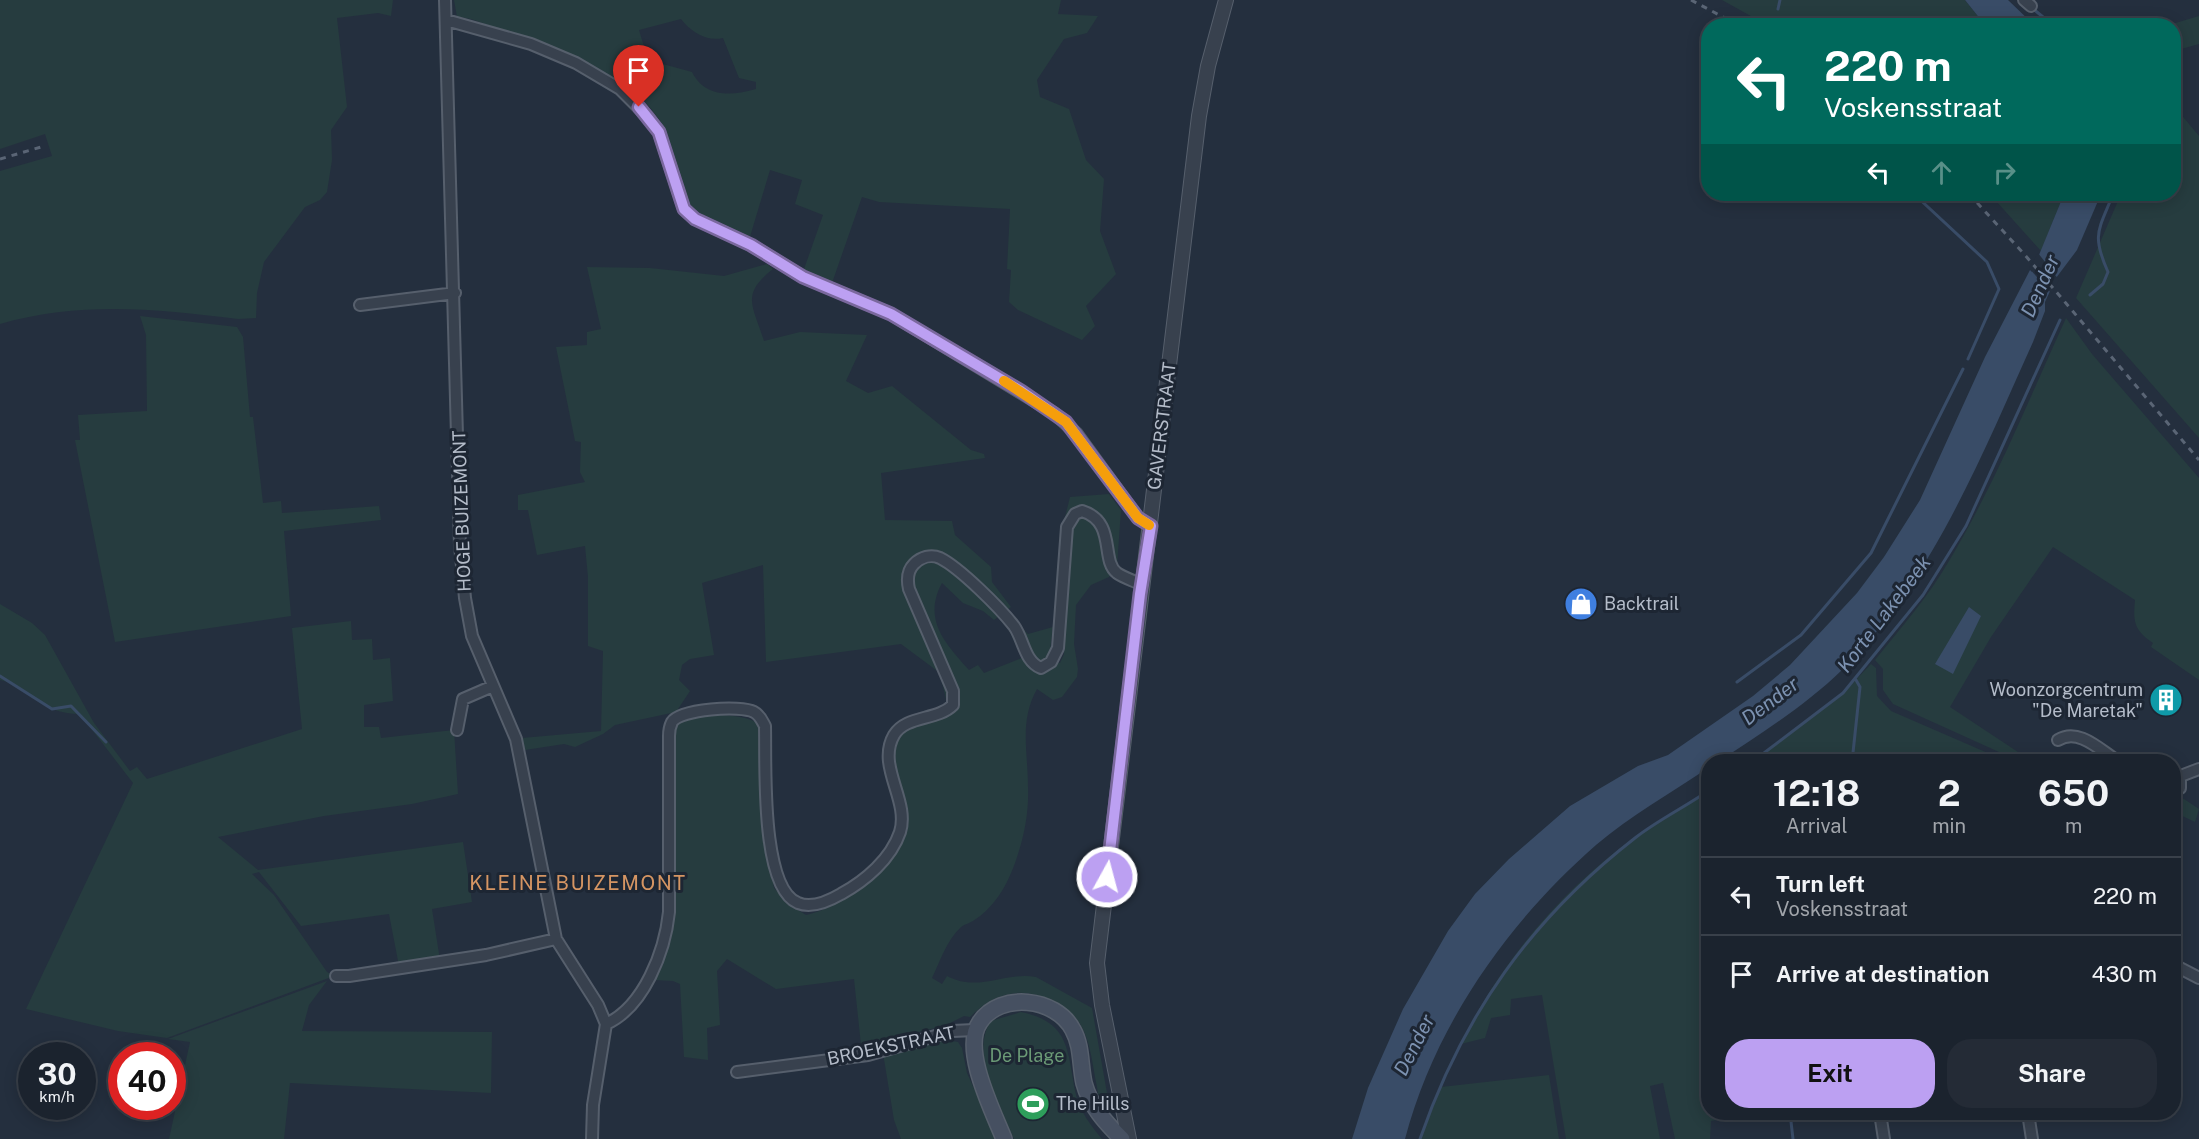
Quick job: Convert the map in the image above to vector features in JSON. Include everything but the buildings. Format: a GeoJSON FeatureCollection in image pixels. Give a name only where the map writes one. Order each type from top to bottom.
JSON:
{"type":"FeatureCollection","features":[{"type":"Feature","properties":{"kind":"main road"},"geometry":{"type":"LineString","coordinates":[[1004,1139],[976,1066],[974,1030],[986,1013],[1006,1003],[1030,1002],[1055,1011],[1073,1028],[1081,1052],[1084,1084],[1100,1118],[1122,1139]]}},
{"type":"Feature","properties":{"kind":"street","name":"HOGE BUIZEMONT"},"geometry":{"type":"LineString","coordinates":[[445,0],[455,293],[460,545],[465,598],[472,636],[516,739],[556,939],[598,1005],[606,1024]]}},
{"type":"Feature","properties":{"kind":"street","name":"GAVERSTRAAT"},"geometry":{"type":"LineString","coordinates":[[1130,1139],[1124,1121],[1097,972],[1199,116],[1208,66],[1226,0]]}},
{"type":"Feature","properties":{"kind":"street"},"geometry":{"type":"LineString","coordinates":[[446,20],[531,44],[576,63],[620,89],[636,103],[659,132],[679,197],[689,214],[751,245],[782,267],[891,314],[1048,409],[1066,422],[1138,518],[1151,526]]}},
{"type":"Feature","properties":{"kind":"street"},"geometry":{"type":"LineString","coordinates":[[360,305],[455,293]]}},
{"type":"Feature","properties":{"kind":"street"},"geometry":{"type":"LineString","coordinates":[[592,1139],[592,1105],[606,1024],[618,1019],[655,968],[666,938],[669,912],[669,736],[672,722],[678,716],[702,711],[747,710],[756,713],[762,719],[765,726],[766,807],[781,886],[789,897],[808,906],[832,899],[862,881],[896,841],[901,829],[901,809],[888,757],[889,746],[899,728],[953,705],[953,691],[909,589],[907,577],[915,563],[931,556],[940,558],[962,575],[1005,614],[1016,629],[1030,659],[1041,668],[1051,662],[1058,648],[1067,527],[1075,513],[1082,511],[1095,517],[1106,536],[1111,564],[1116,572],[1142,585]]}},
{"type":"Feature","properties":{"kind":"street"},"geometry":{"type":"LineString","coordinates":[[457,730],[463,699],[493,686]]}},
{"type":"Feature","properties":{"kind":"street"},"geometry":{"type":"LineString","coordinates":[[2058,740],[2066,735],[2078,736],[2106,754]]}},
{"type":"Feature","properties":{"kind":"street"},"geometry":{"type":"LineString","coordinates":[[336,976],[464,959],[556,939]]}},
{"type":"Feature","properties":{"kind":"street"},"geometry":{"type":"LineString","coordinates":[[2181,968],[2199,978]]}},
{"type":"Feature","properties":{"kind":"street","name":"BROEKSTRAAT"},"geometry":{"type":"LineString","coordinates":[[737,1072],[868,1055],[953,1031],[974,1030]]}},
{"type":"Feature","properties":{"kind":"street"},"geometry":{"type":"LineString","coordinates":[[1881,1120],[1884,1139]]}},
{"type":"Feature","properties":{"kind":"street"},"geometry":{"type":"LineString","coordinates":[[2029,1120],[2032,1139]]}},
{"type":"Feature","properties":{"kind":"green space"},"geometry":{"type":"Polygon","coordinates":[[[0,0],[393,0],[391,16],[378,13],[337,18],[347,107],[331,130],[332,160],[327,192],[320,200],[305,207],[264,262],[257,293],[256,318],[238,319],[177,312],[119,309],[60,312],[0,324],[0,171],[52,156],[45,134],[0,149],[0,0]]]}},
{"type":"Feature","properties":{"kind":"green space"},"geometry":{"type":"Polygon","coordinates":[[[454,0],[1061,0],[1058,14],[1098,16],[1087,33],[1064,39],[1037,80],[1040,97],[1069,109],[1086,160],[1104,179],[1100,231],[1116,274],[1086,306],[1095,326],[1082,340],[1018,310],[1009,302],[1011,270],[1007,269],[1010,209],[879,202],[862,197],[832,283],[803,272],[823,215],[795,204],[802,180],[770,170],[749,240],[714,225],[696,213],[690,205],[665,130],[645,102],[628,87],[588,63],[474,20],[457,17],[454,0]],[[681,19],[639,30],[648,60],[692,72],[704,87],[712,91],[729,94],[756,89],[756,82],[739,78],[723,38],[705,37],[681,19]]]}},
{"type":"Feature","properties":{"kind":"green space"},"geometry":{"type":"Polygon","coordinates":[[[1722,0],[1965,0],[1979,18],[1754,18],[1722,0]]]}},
{"type":"Feature","properties":{"kind":"green space"},"geometry":{"type":"Polygon","coordinates":[[[2199,16],[2199,44],[2181,49],[2181,21],[2199,16]]]}},
{"type":"Feature","properties":{"kind":"green space"},"geometry":{"type":"Polygon","coordinates":[[[2181,114],[2199,136],[2199,438],[2076,298],[2118,201],[2181,201],[2181,114]]]}},
{"type":"Feature","properties":{"kind":"green space"},"geometry":{"type":"Polygon","coordinates":[[[1996,201],[2061,201],[2041,251],[1996,201]]]}},
{"type":"Feature","properties":{"kind":"green space"},"geometry":{"type":"Polygon","coordinates":[[[767,264],[773,269],[756,286],[752,301],[764,341],[800,332],[867,335],[846,381],[868,393],[892,386],[971,450],[984,454],[985,458],[881,473],[885,520],[952,521],[955,535],[991,567],[992,582],[1011,607],[994,620],[983,611],[963,603],[942,583],[936,596],[935,609],[939,631],[952,651],[969,670],[978,665],[984,673],[1022,658],[1007,626],[1017,623],[1028,634],[1053,627],[1049,659],[1060,663],[1064,654],[1068,538],[1064,521],[1070,497],[1109,494],[1121,510],[1117,566],[1109,577],[1091,585],[1076,605],[1074,644],[1077,677],[1062,697],[1053,700],[1037,689],[1031,701],[1026,725],[1027,812],[1025,829],[1011,873],[1002,892],[989,908],[956,932],[944,951],[932,978],[942,984],[947,976],[959,981],[970,982],[1025,976],[1036,977],[1092,1008],[1110,1110],[1107,1111],[1104,1108],[1101,1101],[1087,1038],[1075,1017],[1053,1001],[1026,993],[1008,994],[991,1000],[970,1017],[964,1016],[944,1026],[861,1045],[854,979],[776,989],[727,959],[717,971],[720,1025],[707,1028],[708,1060],[684,1057],[680,984],[673,981],[654,980],[663,965],[672,916],[672,743],[677,725],[684,720],[705,715],[742,717],[759,724],[762,816],[774,888],[790,905],[806,915],[820,911],[836,904],[868,882],[894,855],[903,841],[907,826],[906,808],[890,753],[898,737],[906,729],[946,716],[957,705],[958,696],[946,699],[940,673],[901,644],[766,662],[763,565],[702,583],[714,655],[690,659],[682,665],[679,680],[690,691],[676,712],[615,725],[603,734],[575,747],[564,744],[525,750],[522,738],[601,731],[603,651],[588,646],[588,577],[585,546],[537,555],[528,510],[518,510],[518,495],[585,482],[580,472],[581,442],[575,441],[556,347],[587,345],[587,332],[601,329],[587,267],[650,268],[724,276],[767,264]]]}},
{"type":"Feature","properties":{"kind":"green space"},"geometry":{"type":"Polygon","coordinates":[[[140,316],[237,327],[243,337],[250,417],[253,417],[263,503],[281,501],[282,513],[379,506],[381,520],[284,531],[291,616],[115,642],[75,440],[80,440],[78,415],[147,411],[146,335],[140,316]]]}},
{"type":"Feature","properties":{"kind":"green space"},"geometry":{"type":"Polygon","coordinates":[[[2066,318],[2092,354],[2199,478],[2199,680],[2151,647],[2153,643],[2142,634],[2136,625],[2135,600],[2053,547],[1991,637],[1950,707],[2021,754],[1999,752],[1893,704],[1883,690],[1883,669],[1875,660],[1914,612],[1949,561],[2011,441],[2066,318]]]}},
{"type":"Feature","properties":{"kind":"green space"},"geometry":{"type":"Polygon","coordinates":[[[0,604],[32,623],[45,635],[94,723],[130,771],[137,767],[147,779],[302,729],[292,628],[351,621],[352,640],[372,639],[373,660],[390,658],[393,701],[364,705],[364,727],[379,727],[381,738],[454,730],[458,794],[412,804],[324,816],[218,837],[258,870],[463,842],[472,902],[432,909],[440,960],[399,966],[389,914],[301,926],[259,872],[252,874],[274,895],[327,972],[334,976],[167,1038],[118,1031],[26,1009],[133,783],[80,714],[55,710],[11,683],[0,680],[0,604]]]}},
{"type":"Feature","properties":{"kind":"green space"},"geometry":{"type":"Polygon","coordinates":[[[1871,664],[1876,668],[1877,696],[1891,711],[1990,754],[1763,754],[1843,693],[1871,664]]]}},
{"type":"Feature","properties":{"kind":"green space"},"geometry":{"type":"Polygon","coordinates":[[[1701,795],[1701,1120],[1716,1120],[1711,1121],[1710,1139],[1675,1139],[1663,1083],[1650,1086],[1660,1139],[1566,1139],[1542,995],[1511,999],[1510,1015],[1491,1018],[1485,1038],[1461,1044],[1494,984],[1536,928],[1585,878],[1638,835],[1701,795]]]}},
{"type":"Feature","properties":{"kind":"green space"},"geometry":{"type":"Polygon","coordinates":[[[2184,799],[2199,809],[2195,822],[2181,815],[2181,800],[2184,799]]]}},
{"type":"Feature","properties":{"kind":"green space"},"geometry":{"type":"Polygon","coordinates":[[[327,981],[309,1005],[302,1031],[492,1032],[491,1093],[290,1083],[284,1139],[169,1139],[173,1120],[186,1120],[186,1060],[190,1042],[168,1039],[327,981]]]}},
{"type":"Feature","properties":{"kind":"green space","name":"De Plage"},"geometry":{"type":"Polygon","coordinates":[[[1021,1012],[1050,1023],[1058,1032],[1068,1053],[1080,1107],[1102,1139],[1014,1139],[989,1080],[983,1048],[985,1034],[991,1021],[1021,1012]]]}},
{"type":"Feature","properties":{"kind":"green space"},"geometry":{"type":"Polygon","coordinates":[[[945,1040],[958,1042],[962,1048],[967,1073],[997,1139],[901,1139],[894,1120],[883,1053],[945,1040]]]}},
{"type":"Feature","properties":{"kind":"green space"},"geometry":{"type":"Polygon","coordinates":[[[1549,1075],[1559,1139],[1420,1139],[1441,1087],[1549,1075]]]}},
{"type":"Feature","properties":{"kind":"water"},"geometry":{"type":"Polygon","coordinates":[[[1965,0],[2008,0],[2027,18],[1979,18],[1965,0]]]}},
{"type":"Feature","properties":{"kind":"water","name":"Dender"},"geometry":{"type":"Polygon","coordinates":[[[2061,201],[2098,201],[2077,250],[2056,278],[2045,302],[2045,311],[2033,342],[1952,515],[1929,557],[1903,597],[1874,634],[1842,670],[1813,696],[1730,754],[1701,754],[1701,773],[1623,824],[1564,875],[1533,907],[1505,942],[1455,1016],[1418,1097],[1405,1139],[1352,1139],[1368,1088],[1403,1009],[1448,931],[1475,894],[1509,859],[1570,806],[1638,766],[1668,755],[1753,696],[1790,665],[1857,593],[1884,557],[1920,500],[1985,357],[2030,270],[2032,272],[2061,201]]]}},
{"type":"Feature","properties":{"kind":"water"},"geometry":{"type":"Polygon","coordinates":[[[1969,607],[1981,616],[1953,674],[1935,664],[1969,607]]]}},
{"type":"Feature","properties":{"kind":"pier"},"geometry":{"type":"Polygon","coordinates":[[[2038,253],[2059,280],[2052,294],[2029,268],[2038,253]]]}},
{"type":"Feature","properties":{"kind":"waterway"},"geometry":{"type":"LineString","coordinates":[[1778,9],[1780,0]]}},
{"type":"Feature","properties":{"kind":"waterway","name":"Korte Lakebeek"},"geometry":{"type":"LineString","coordinates":[[2032,8],[2044,18]]}},
{"type":"Feature","properties":{"kind":"waterway"},"geometry":{"type":"LineString","coordinates":[[1922,201],[1987,262],[1999,289],[1968,359]]}},
{"type":"Feature","properties":{"kind":"waterway","name":"Korte Lakebeek"},"geometry":{"type":"LineString","coordinates":[[2090,295],[2103,284],[2108,272],[2098,240],[2101,224],[2110,201]]}},
{"type":"Feature","properties":{"kind":"waterway","name":"Korte Lakebeek"},"geometry":{"type":"LineString","coordinates":[[1763,754],[1843,693],[1923,595],[1966,526],[2060,320]]}},
{"type":"Feature","properties":{"kind":"waterway"},"geometry":{"type":"LineString","coordinates":[[1737,682],[1801,635],[1871,553],[1963,369]]}},
{"type":"Feature","properties":{"kind":"waterway"},"geometry":{"type":"LineString","coordinates":[[0,676],[52,709],[71,706],[106,742]]}},
{"type":"Feature","properties":{"kind":"waterway"},"geometry":{"type":"LineString","coordinates":[[1853,754],[1860,687],[1856,680]]}},
{"type":"Feature","properties":{"kind":"waterway","name":"Korte Lakebeek"},"geometry":{"type":"LineString","coordinates":[[1420,1139],[1457,1051],[1505,972],[1533,936],[1598,869],[1635,838],[1701,795]]}},
{"type":"Feature","properties":{"kind":"waterway"},"geometry":{"type":"LineString","coordinates":[[1791,1120],[1793,1139]]}},
{"type":"Feature","properties":{"kind":"railway"},"geometry":{"type":"LineString","coordinates":[[1691,0],[1725,18]]}},
{"type":"Feature","properties":{"kind":"railway"},"geometry":{"type":"LineString","coordinates":[[0,159],[41,147]]}},
{"type":"Feature","properties":{"kind":"railway"},"geometry":{"type":"LineString","coordinates":[[1975,201],[2025,255],[2199,460]]}},
{"type":"Feature","properties":{"kind":"slow traffic"},"geometry":{"type":"LineString","coordinates":[[1004,381],[1066,422],[1138,518],[1149,525]]}},
{"type":"Feature","properties":{"kind":"place","name":"Backtrail"},"geometry":{"type":"Point","coordinates":[1581,604]}},
{"type":"Feature","properties":{"kind":"place","name":"Woonzorgcentrum \"De Maretak\""},"geometry":{"type":"Point","coordinates":[2166,700]}},
{"type":"Feature","properties":{"kind":"place","name":"The Hills"},"geometry":{"type":"Point","coordinates":[1033,1104]}},
{"type":"Feature","properties":{"kind":"district","name":"KLEINE BUIZEMONT"},"geometry":{"type":"Point","coordinates":[578,883]}},
{"type":"Feature","properties":{"kind":"route"},"geometry":{"type":"LineString","coordinates":[[639,107],[659,132],[679,197],[684,209],[695,219],[751,245],[782,267],[891,314],[1021,391],[1066,422],[1138,518],[1151,526],[1140,594],[1107,877]]}}]}
